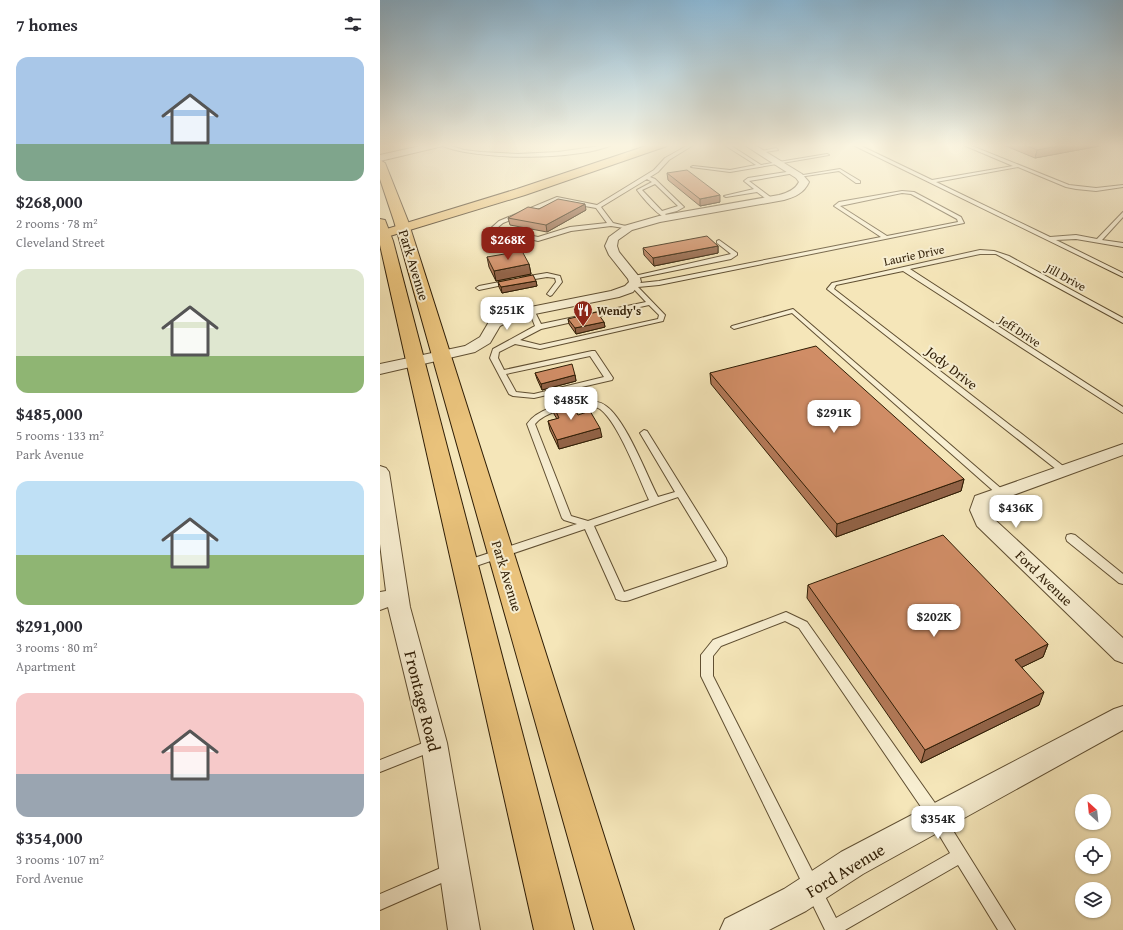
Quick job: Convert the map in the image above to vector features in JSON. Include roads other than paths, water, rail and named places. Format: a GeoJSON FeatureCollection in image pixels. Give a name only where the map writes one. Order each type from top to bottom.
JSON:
{"type":"FeatureCollection","features":[{"type":"Feature","properties":{"kind":"main road"},"geometry":{"type":"LineString","coordinates":[[383,187],[387,228]]}},
{"type":"Feature","properties":{"kind":"main road"},"geometry":{"type":"LineString","coordinates":[[387,228],[515,187]]}},
{"type":"Feature","properties":{"kind":"main road"},"geometry":{"type":"LineString","coordinates":[[387,228],[534,187]]}},
{"type":"Feature","properties":{"kind":"main road","name":"Park Avenue"},"geometry":{"type":"LineString","coordinates":[[387,228],[442,356],[614,930]]}},
{"type":"Feature","properties":{"kind":"main road","name":"Park Avenue"},"geometry":{"type":"LineString","coordinates":[[387,228],[415,362],[554,930]]}},
{"type":"Feature","properties":{"kind":"street"},"geometry":{"type":"LineString","coordinates":[[380,369],[470,349],[479,345],[485,340],[493,326],[499,320],[532,311],[614,294],[629,289],[633,281],[613,253],[611,246],[613,239],[628,228],[663,215],[771,200],[788,196],[802,187]]}},
{"type":"Feature","properties":{"kind":"street","name":"Ford Avenue"},"geometry":{"type":"LineString","coordinates":[[1123,449],[982,501],[980,510],[984,521],[1123,653]]}},
{"type":"Feature","properties":{"kind":"street","name":"Frontage Road"},"geometry":{"type":"LineString","coordinates":[[381,481],[389,598],[399,607],[434,744],[464,930]]}},
{"type":"Feature","properties":{"kind":"street","name":"Ford Avenue"},"geometry":{"type":"LineString","coordinates":[[736,930],[795,900],[852,864],[1123,717]]}},
{"type":"Feature","properties":{"kind":"lane"},"geometry":{"type":"LineString","coordinates":[[598,207],[630,187]]}},
{"type":"Feature","properties":{"kind":"lane"},"geometry":{"type":"LineString","coordinates":[[644,187],[639,190],[663,215],[681,207],[661,187]]}},
{"type":"Feature","properties":{"kind":"lane"},"geometry":{"type":"LineString","coordinates":[[755,187],[771,200]]}},
{"type":"Feature","properties":{"kind":"lane"},"geometry":{"type":"LineString","coordinates":[[942,187],[1123,275]]}},
{"type":"Feature","properties":{"kind":"lane"},"geometry":{"type":"LineString","coordinates":[[1075,187],[1100,190],[1115,187]]}},
{"type":"Feature","properties":{"kind":"lane"},"geometry":{"type":"LineString","coordinates":[[726,196],[758,190]]}},
{"type":"Feature","properties":{"kind":"lane"},"geometry":{"type":"LineString","coordinates":[[633,281],[659,283],[886,238],[961,223],[959,218],[912,193],[902,192],[839,204],[836,206],[886,238]]}},
{"type":"Feature","properties":{"kind":"lane"},"geometry":{"type":"LineString","coordinates":[[611,224],[598,207],[557,199],[501,222],[493,229],[538,238],[570,229],[611,224],[628,228]]}},
{"type":"Feature","properties":{"kind":"lane"},"geometry":{"type":"LineString","coordinates":[[1098,241],[1123,214]]}},
{"type":"Feature","properties":{"kind":"lane"},"geometry":{"type":"LineString","coordinates":[[1050,240],[1076,237],[1123,245]]}},
{"type":"Feature","properties":{"kind":"lane"},"geometry":{"type":"LineString","coordinates":[[633,281],[732,257],[735,254],[719,242]]}},
{"type":"Feature","properties":{"kind":"lane","name":"Laurie Drive"},"geometry":{"type":"LineString","coordinates":[[834,284],[980,252],[999,253]]}},
{"type":"Feature","properties":{"kind":"lane","name":"Jill Drive"},"geometry":{"type":"LineString","coordinates":[[999,253],[1123,321]]}},
{"type":"Feature","properties":{"kind":"lane","name":"Jeff Drive"},"geometry":{"type":"LineString","coordinates":[[906,269],[1123,411]]}},
{"type":"Feature","properties":{"kind":"lane"},"geometry":{"type":"LineString","coordinates":[[479,288],[538,276],[558,276],[559,282],[550,294]]}},
{"type":"Feature","properties":{"kind":"lane"},"geometry":{"type":"LineString","coordinates":[[513,341],[540,347],[661,320],[662,315],[650,303],[633,281]]}},
{"type":"Feature","properties":{"kind":"lane","name":"Jody Drive"},"geometry":{"type":"LineString","coordinates":[[834,284],[830,288],[834,293],[1064,471]]}},
{"type":"Feature","properties":{"kind":"lane"},"geometry":{"type":"LineString","coordinates":[[502,373],[592,353],[610,377],[534,396],[513,394],[494,358],[496,351],[539,327],[650,303]]}},
{"type":"Feature","properties":{"kind":"lane"},"geometry":{"type":"LineString","coordinates":[[532,311],[539,327]]}},
{"type":"Feature","properties":{"kind":"lane"},"geometry":{"type":"LineString","coordinates":[[734,327],[793,311],[1001,493]]}},
{"type":"Feature","properties":{"kind":"lane"},"geometry":{"type":"LineString","coordinates":[[588,524],[567,518],[531,424],[542,413],[586,402],[603,407],[616,423],[655,502]]}},
{"type":"Feature","properties":{"kind":"lane"},"geometry":{"type":"LineString","coordinates":[[588,524],[620,596],[626,597],[722,563],[644,433]]}},
{"type":"Feature","properties":{"kind":"lane"},"geometry":{"type":"LineString","coordinates":[[465,565],[681,493]]}},
{"type":"Feature","properties":{"kind":"lane"},"geometry":{"type":"LineString","coordinates":[[1071,538],[1123,580]]}},
{"type":"Feature","properties":{"kind":"lane"},"geometry":{"type":"LineString","coordinates":[[960,856],[837,926],[833,926],[813,889],[707,676],[707,655],[717,643],[786,616],[803,625],[937,818],[1007,930]]}},
{"type":"Feature","properties":{"kind":"lane"},"geometry":{"type":"LineString","coordinates":[[380,766],[434,744]]}},
{"type":"Feature","properties":{"kind":"lane"},"geometry":{"type":"LineString","coordinates":[[380,902],[454,870]]}},
{"type":"Feature","properties":{"kind":"place","name":"Wendy's"},"geometry":{"type":"Point","coordinates":[583,327]}}]}
